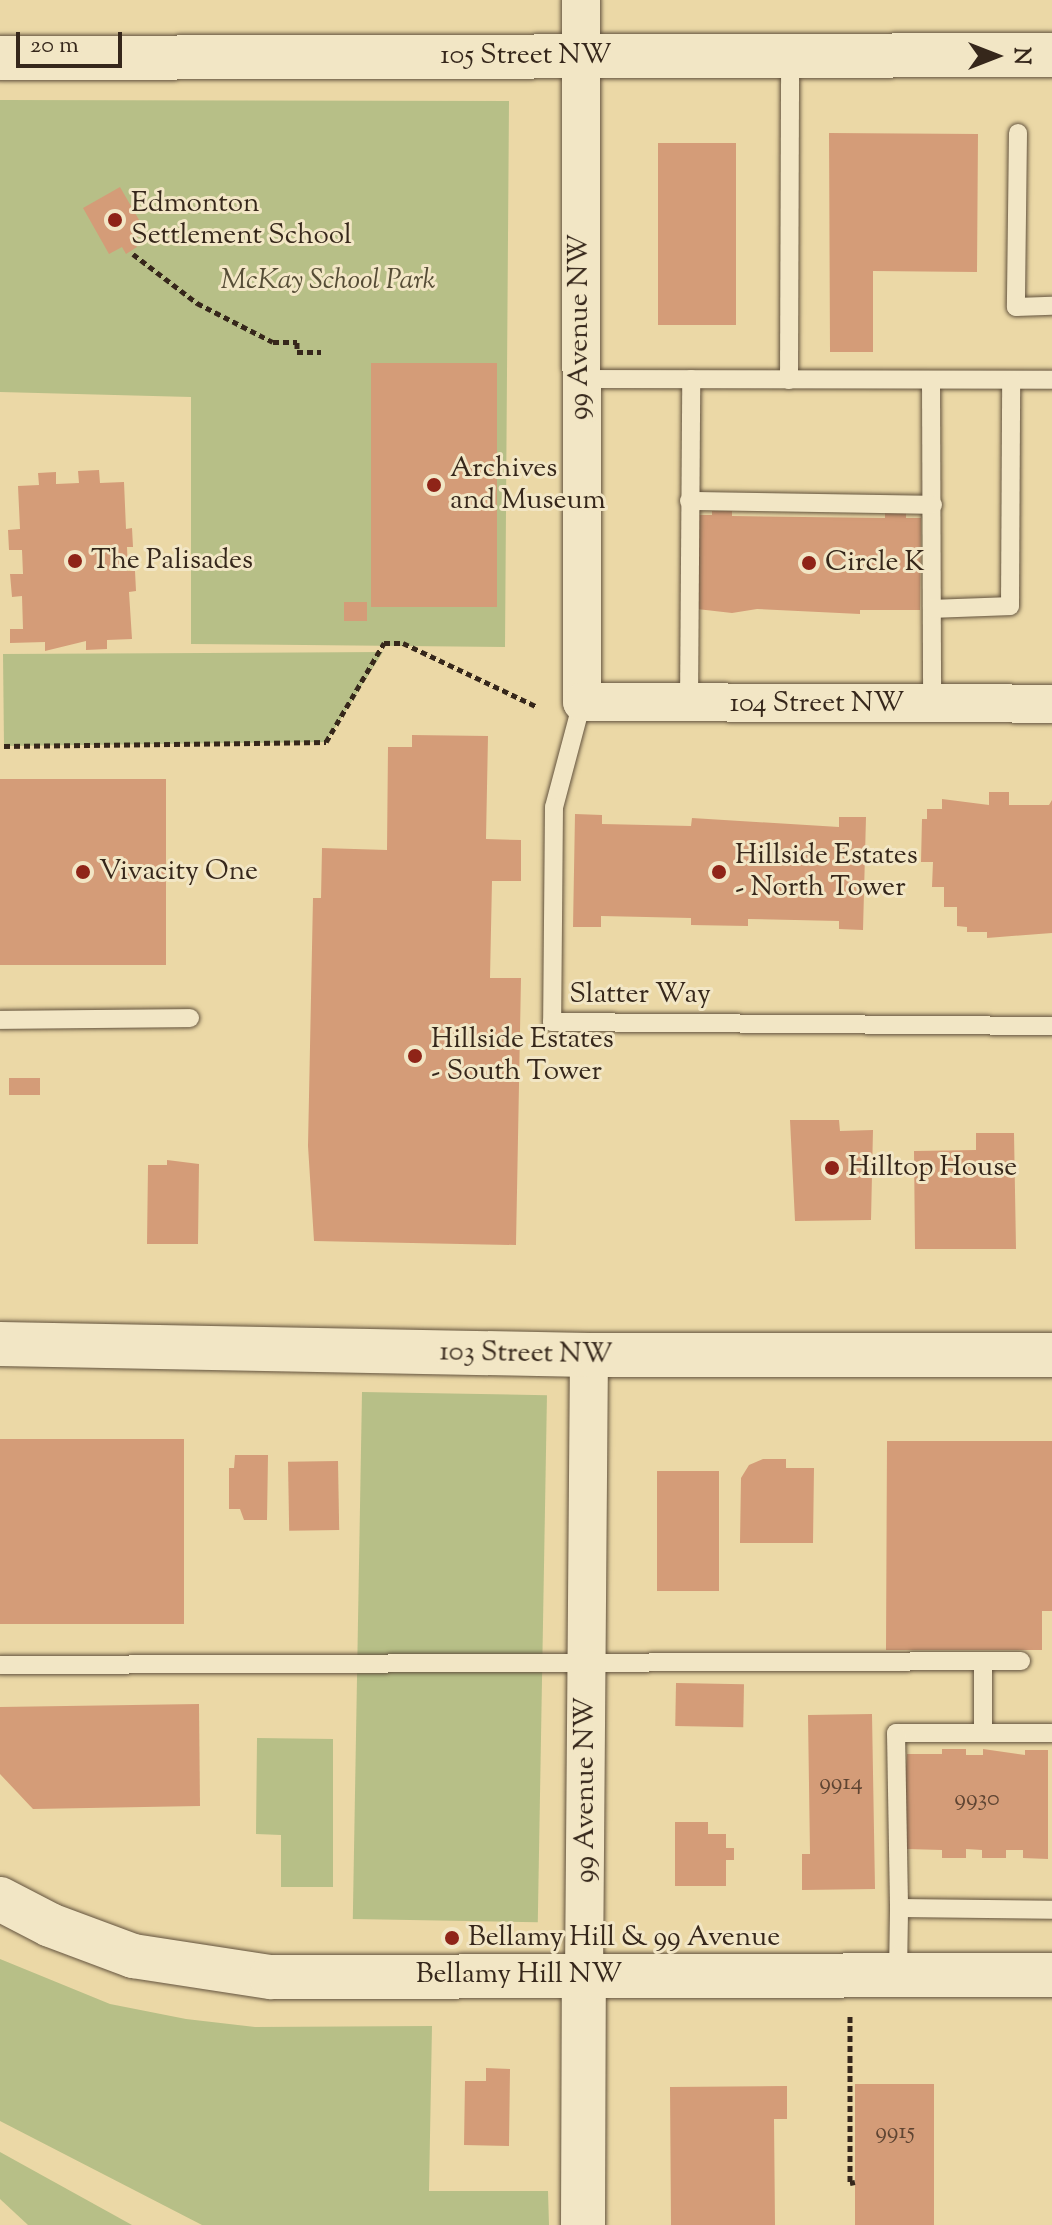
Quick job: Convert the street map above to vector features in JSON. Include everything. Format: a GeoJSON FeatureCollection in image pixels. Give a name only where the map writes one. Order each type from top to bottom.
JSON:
{"type":"FeatureCollection","features":[{"type":"Feature","properties":{"kind":"street","name":"99 Avenue NW"},"geometry":{"type":"LineString","coordinates":[[581,0],[582,702]]}},
{"type":"Feature","properties":{"kind":"street","name":"105 Street NW"},"geometry":{"type":"LineString","coordinates":[[0,58],[1052,55]]}},
{"type":"Feature","properties":{"kind":"street","name":"104 Street NW"},"geometry":{"type":"LineString","coordinates":[[582,702],[689,705],[1052,704]]}},
{"type":"Feature","properties":{"kind":"street","name":"103 Street NW"},"geometry":{"type":"LineString","coordinates":[[0,1344],[589,1355],[1052,1355]]}},
{"type":"Feature","properties":{"kind":"street","name":"99 Avenue NW"},"geometry":{"type":"LineString","coordinates":[[583,2225],[589,1355]]}},
{"type":"Feature","properties":{"kind":"street","name":"Bellamy Hill NW"},"geometry":{"type":"LineString","coordinates":[[0,1899],[119,1951],[224,1973],[1052,1975]]}},
{"type":"Feature","properties":{"kind":"lane"},"geometry":{"type":"LineString","coordinates":[[789,380],[790,56]]}},
{"type":"Feature","properties":{"kind":"lane"},"geometry":{"type":"LineString","coordinates":[[1018,133],[1016,307],[1052,306]]}},
{"type":"Feature","properties":{"kind":"lane"},"geometry":{"type":"LineString","coordinates":[[580,366],[691,379],[1052,380]]}},
{"type":"Feature","properties":{"kind":"lane"},"geometry":{"type":"LineString","coordinates":[[689,705],[691,379]]}},
{"type":"Feature","properties":{"kind":"lane"},"geometry":{"type":"LineString","coordinates":[[931,380],[932,704]]}},
{"type":"Feature","properties":{"kind":"lane"},"geometry":{"type":"LineString","coordinates":[[932,609],[1010,606],[1011,380]]}},
{"type":"Feature","properties":{"kind":"lane"},"geometry":{"type":"LineString","coordinates":[[689,501],[933,505]]}},
{"type":"Feature","properties":{"kind":"lane","name":"Slatter Way"},"geometry":{"type":"LineString","coordinates":[[582,702],[554,807],[552,1022],[1052,1026]]}},
{"type":"Feature","properties":{"kind":"lane"},"geometry":{"type":"LineString","coordinates":[[0,1020],[190,1018]]}},
{"type":"Feature","properties":{"kind":"lane"},"geometry":{"type":"LineString","coordinates":[[983,1661],[983,1733]]}},
{"type":"Feature","properties":{"kind":"lane"},"geometry":{"type":"LineString","coordinates":[[0,1665],[1021,1661]]}},
{"type":"Feature","properties":{"kind":"lane"},"geometry":{"type":"LineString","coordinates":[[898,1975],[896,1733],[1052,1733]]}},
{"type":"Feature","properties":{"kind":"lane"},"geometry":{"type":"LineString","coordinates":[[899,1908],[1052,1910]]}},
{"type":"Feature","properties":{"kind":"path"},"geometry":{"type":"LineString","coordinates":[[133,254],[185,295],[235,323],[273,342],[297,342],[297,352],[321,352]]}},
{"type":"Feature","properties":{"kind":"path"},"geometry":{"type":"LineString","coordinates":[[4,746],[326,742],[384,643],[403,643],[538,707]]}},
{"type":"Feature","properties":{"kind":"path"},"geometry":{"type":"LineString","coordinates":[[850,2016],[850,2183],[855,2182]]}},
{"type":"Feature","properties":{"kind":"green space","name":"McKay School Park"},"geometry":{"type":"Polygon","coordinates":[[[0,100],[509,101],[505,647],[191,644],[191,397],[0,392],[0,100]]]}},
{"type":"Feature","properties":{"kind":"green space"},"geometry":{"type":"Polygon","coordinates":[[[383,652],[326,742],[4,746],[3,654],[383,652]]]}},
{"type":"Feature","properties":{"kind":"green space"},"geometry":{"type":"Polygon","coordinates":[[[362,1392],[547,1395],[538,1922],[353,1919],[362,1392]]]}},
{"type":"Feature","properties":{"kind":"green space"},"geometry":{"type":"Polygon","coordinates":[[[257,1738],[333,1739],[333,1887],[281,1887],[281,1835],[256,1834],[257,1738]]]}},
{"type":"Feature","properties":{"kind":"green space"},"geometry":{"type":"Polygon","coordinates":[[[0,1959],[110,2004],[186,2019],[255,2027],[432,2026],[429,2191],[548,2191],[549,2225],[202,2225],[0,2121],[0,1959]]]}},
{"type":"Feature","properties":{"kind":"green space"},"geometry":{"type":"Polygon","coordinates":[[[0,2152],[132,2225],[28,2225],[0,2199],[0,2152]]]}},
{"type":"Feature","properties":{"kind":"building"},"geometry":{"type":"Polygon","coordinates":[[[829,133],[978,134],[977,272],[873,271],[873,352],[830,352],[829,133]]]}},
{"type":"Feature","properties":{"kind":"building"},"geometry":{"type":"Polygon","coordinates":[[[658,143],[736,143],[736,325],[658,325],[658,143]]]}},
{"type":"Feature","properties":{"kind":"building","name":"Edmonton Settlement School"},"geometry":{"type":"Polygon","coordinates":[[[120,187],[146,232],[133,240],[137,247],[126,254],[122,247],[109,254],[83,208],[120,187]]]}},
{"type":"Feature","properties":{"kind":"building","name":"Archives and Museum"},"geometry":{"type":"Polygon","coordinates":[[[371,363],[497,363],[497,607],[371,607],[371,363]]]}},
{"type":"Feature","properties":{"kind":"building","name":"The Palisades"},"geometry":{"type":"Polygon","coordinates":[[[99,470],[100,483],[124,482],[126,529],[132,528],[133,547],[127,547],[128,571],[135,571],[136,591],[129,592],[132,639],[107,640],[107,649],[86,650],[86,641],[45,651],[45,642],[10,643],[10,629],[23,629],[22,596],[12,597],[10,574],[23,574],[22,550],[9,550],[8,530],[20,529],[18,486],[39,485],[38,473],[56,472],[56,484],[79,483],[78,471],[99,470]]]}},
{"type":"Feature","properties":{"kind":"building","name":"Circle K"},"geometry":{"type":"Polygon","coordinates":[[[712,511],[732,511],[732,516],[885,518],[885,513],[906,513],[906,518],[921,518],[920,610],[860,610],[860,614],[757,609],[732,613],[697,609],[698,515],[712,515],[712,511]]]}},
{"type":"Feature","properties":{"kind":"building"},"geometry":{"type":"Polygon","coordinates":[[[344,602],[367,602],[367,621],[344,621],[344,602]]]}},
{"type":"Feature","properties":{"kind":"building","name":"Hillside Estates - South Tower"},"geometry":{"type":"Polygon","coordinates":[[[412,735],[488,736],[486,839],[521,840],[521,881],[492,881],[490,978],[521,978],[516,1245],[314,1241],[308,1146],[313,898],[321,898],[322,848],[387,850],[388,747],[412,747],[412,735]]]}},
{"type":"Feature","properties":{"kind":"building","name":"Vivacity One"},"geometry":{"type":"Polygon","coordinates":[[[0,779],[166,779],[166,965],[0,965],[0,779]]]}},
{"type":"Feature","properties":{"kind":"building"},"geometry":{"type":"Polygon","coordinates":[[[989,792],[1009,792],[1009,805],[1049,805],[1052,800],[1052,933],[987,938],[987,932],[967,932],[967,927],[957,926],[957,907],[944,907],[944,887],[932,887],[933,862],[921,862],[922,819],[927,819],[927,809],[942,809],[942,799],[989,805],[989,792]]]}},
{"type":"Feature","properties":{"kind":"building","name":"Hillside Estates - North Tower"},"geometry":{"type":"Polygon","coordinates":[[[575,814],[602,815],[602,824],[691,826],[692,818],[839,827],[839,817],[866,817],[863,930],[839,929],[839,921],[748,919],[748,926],[691,925],[691,918],[601,916],[601,927],[573,927],[575,814]]]}},
{"type":"Feature","properties":{"kind":"building"},"geometry":{"type":"Polygon","coordinates":[[[9,1078],[40,1078],[40,1095],[9,1095],[9,1078]]]}},
{"type":"Feature","properties":{"kind":"building","name":"Hilltop House"},"geometry":{"type":"Polygon","coordinates":[[[790,1120],[839,1120],[840,1131],[873,1130],[871,1220],[795,1221],[790,1120]]]}},
{"type":"Feature","properties":{"kind":"building"},"geometry":{"type":"Polygon","coordinates":[[[976,1133],[1014,1133],[1016,1249],[915,1249],[914,1151],[976,1150],[976,1133]]]}},
{"type":"Feature","properties":{"kind":"building"},"geometry":{"type":"Polygon","coordinates":[[[167,1160],[199,1164],[198,1244],[147,1244],[148,1165],[167,1165],[167,1160]]]}},
{"type":"Feature","properties":{"kind":"building"},"geometry":{"type":"Polygon","coordinates":[[[0,1439],[184,1439],[184,1624],[0,1624],[0,1439]]]}},
{"type":"Feature","properties":{"kind":"building"},"geometry":{"type":"Polygon","coordinates":[[[887,1441],[1052,1441],[1052,1611],[1042,1611],[1042,1650],[886,1650],[887,1441]]]}},
{"type":"Feature","properties":{"kind":"building"},"geometry":{"type":"Polygon","coordinates":[[[235,1455],[268,1455],[267,1520],[244,1520],[240,1509],[229,1509],[229,1468],[234,1468],[235,1455]]]}},
{"type":"Feature","properties":{"kind":"building"},"geometry":{"type":"Polygon","coordinates":[[[763,1459],[786,1459],[786,1468],[814,1468],[813,1543],[740,1543],[741,1478],[749,1465],[763,1459]]]}},
{"type":"Feature","properties":{"kind":"building"},"geometry":{"type":"Polygon","coordinates":[[[338,1461],[339,1530],[289,1531],[288,1462],[338,1461]]]}},
{"type":"Feature","properties":{"kind":"building"},"geometry":{"type":"Polygon","coordinates":[[[657,1471],[719,1471],[719,1591],[657,1591],[657,1471]]]}},
{"type":"Feature","properties":{"kind":"building"},"geometry":{"type":"Polygon","coordinates":[[[676,1683],[744,1684],[743,1727],[675,1726],[676,1683]]]}},
{"type":"Feature","properties":{"kind":"building"},"geometry":{"type":"Polygon","coordinates":[[[199,1704],[200,1806],[33,1809],[0,1774],[0,1707],[199,1704]]]}},
{"type":"Feature","properties":{"kind":"building"},"geometry":{"type":"Polygon","coordinates":[[[872,1714],[875,1889],[802,1890],[802,1854],[810,1854],[808,1715],[872,1714]]]}},
{"type":"Feature","properties":{"kind":"building"},"geometry":{"type":"Polygon","coordinates":[[[942,1749],[966,1749],[966,1755],[983,1755],[983,1749],[1025,1755],[1025,1750],[1048,1750],[1048,1859],[1023,1858],[1023,1850],[1006,1850],[1006,1858],[982,1858],[982,1850],[966,1849],[966,1858],[942,1858],[942,1850],[907,1849],[907,1823],[902,1823],[907,1754],[942,1754],[942,1749]]]}},
{"type":"Feature","properties":{"kind":"building"},"geometry":{"type":"Polygon","coordinates":[[[675,1822],[708,1822],[708,1834],[726,1834],[726,1848],[734,1848],[734,1860],[726,1860],[726,1886],[675,1886],[675,1822]]]}},
{"type":"Feature","properties":{"kind":"building"},"geometry":{"type":"Polygon","coordinates":[[[486,2068],[510,2069],[509,2146],[464,2145],[465,2081],[486,2081],[486,2068]]]}},
{"type":"Feature","properties":{"kind":"building"},"geometry":{"type":"Polygon","coordinates":[[[855,2084],[934,2084],[934,2225],[855,2225],[855,2084]]]}},
{"type":"Feature","properties":{"kind":"building"},"geometry":{"type":"Polygon","coordinates":[[[787,2086],[787,2119],[774,2119],[775,2225],[671,2225],[670,2087],[787,2086]]]}},
{"type":"Feature","properties":{"kind":"place","name":"Edmonton Settlement School"},"geometry":{"type":"Point","coordinates":[115,220]}},
{"type":"Feature","properties":{"kind":"place","name":"Archives and Museum"},"geometry":{"type":"Point","coordinates":[434,485]}},
{"type":"Feature","properties":{"kind":"place","name":"The Palisades"},"geometry":{"type":"Point","coordinates":[75,561]}},
{"type":"Feature","properties":{"kind":"place","name":"Circle K"},"geometry":{"type":"Point","coordinates":[809,563]}},
{"type":"Feature","properties":{"kind":"place","name":"Vivacity One"},"geometry":{"type":"Point","coordinates":[83,872]}},
{"type":"Feature","properties":{"kind":"place","name":"Hillside Estates - North Tower"},"geometry":{"type":"Point","coordinates":[719,872]}},
{"type":"Feature","properties":{"kind":"place","name":"Hillside Estates - South Tower"},"geometry":{"type":"Point","coordinates":[415,1056]}},
{"type":"Feature","properties":{"kind":"place","name":"Hilltop House"},"geometry":{"type":"Point","coordinates":[832,1168]}},
{"type":"Feature","properties":{"kind":"place","name":"Bellamy Hill & 99 Avenue"},"geometry":{"type":"Point","coordinates":[452,1938]}}]}
